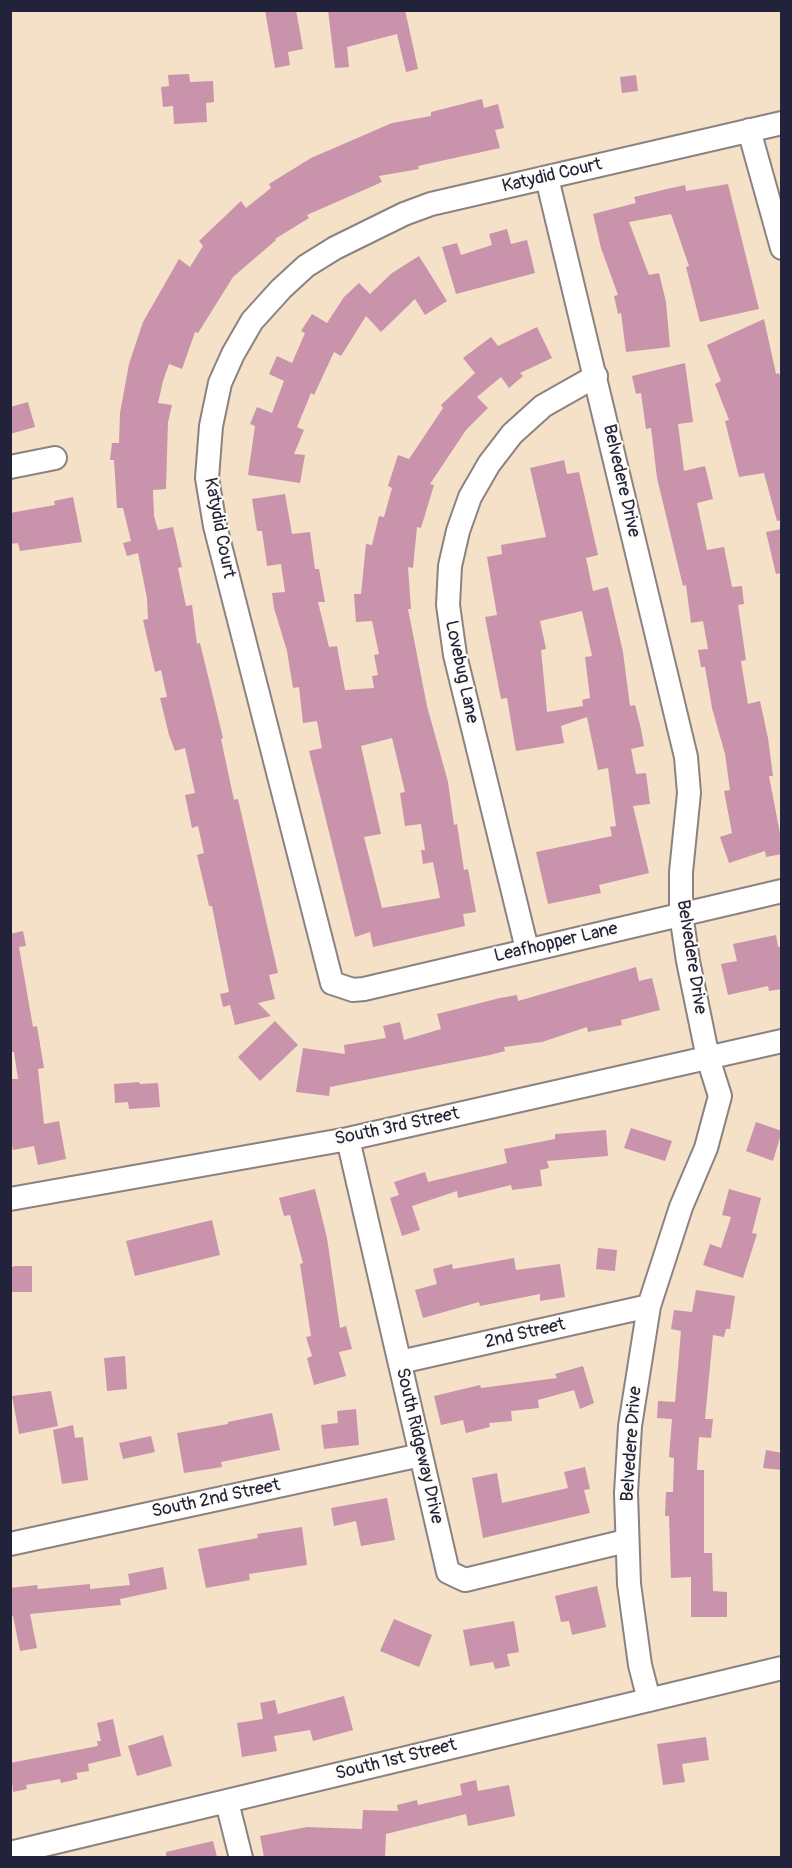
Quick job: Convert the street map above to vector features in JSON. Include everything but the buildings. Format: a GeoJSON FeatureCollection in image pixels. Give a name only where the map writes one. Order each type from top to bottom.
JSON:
{"type":"FeatureCollection","features":[{"type":"Feature","properties":{"kind":"street","name":"Katydid Court"},"geometry":{"type":"LineString","coordinates":[[332,983],[215,526],[207,478],[211,426],[220,383],[252,321],[306,266],[335,248],[404,214],[431,204],[782,123]]}},
{"type":"Feature","properties":{"kind":"street"},"geometry":{"type":"LineString","coordinates":[[749,130],[782,249]]}},
{"type":"Feature","properties":{"kind":"street","name":"Belvedere Drive"},"geometry":{"type":"LineString","coordinates":[[547,178],[686,757],[689,793],[681,872],[681,914],[708,1058],[720,1096],[706,1148],[681,1207],[649,1306],[630,1426],[626,1541],[632,1617],[649,1700]]}},
{"type":"Feature","properties":{"kind":"street","name":"Lovebug Lane"},"geometry":{"type":"LineString","coordinates":[[527,949],[455,655],[448,605],[450,566],[458,531],[470,497],[489,464],[512,434],[543,406],[596,376]]}},
{"type":"Feature","properties":{"kind":"street"},"geometry":{"type":"LineString","coordinates":[[10,467],[56,458]]}},
{"type":"Feature","properties":{"kind":"street","name":"Leafhopper Lane"},"geometry":{"type":"LineString","coordinates":[[332,983],[353,990],[364,989],[782,891]]}},
{"type":"Feature","properties":{"kind":"street","name":"South 3rd Street"},"geometry":{"type":"LineString","coordinates":[[10,1199],[348,1139],[782,1041]]}},
{"type":"Feature","properties":{"kind":"street","name":"South Ridgeway Drive"},"geometry":{"type":"LineString","coordinates":[[348,1139],[446,1566],[455,1578],[465,1580],[626,1541]]}},
{"type":"Feature","properties":{"kind":"street","name":"2nd Street"},"geometry":{"type":"LineString","coordinates":[[400,1362],[649,1306]]}},
{"type":"Feature","properties":{"kind":"street","name":"South 2nd Street"},"geometry":{"type":"LineString","coordinates":[[10,1544],[421,1455]]}},
{"type":"Feature","properties":{"kind":"street","name":"South 1st Street"},"geometry":{"type":"LineString","coordinates":[[10,1853],[782,1668]]}},
{"type":"Feature","properties":{"kind":"street"},"geometry":{"type":"LineString","coordinates":[[227,1802],[241,1857]]}}]}
